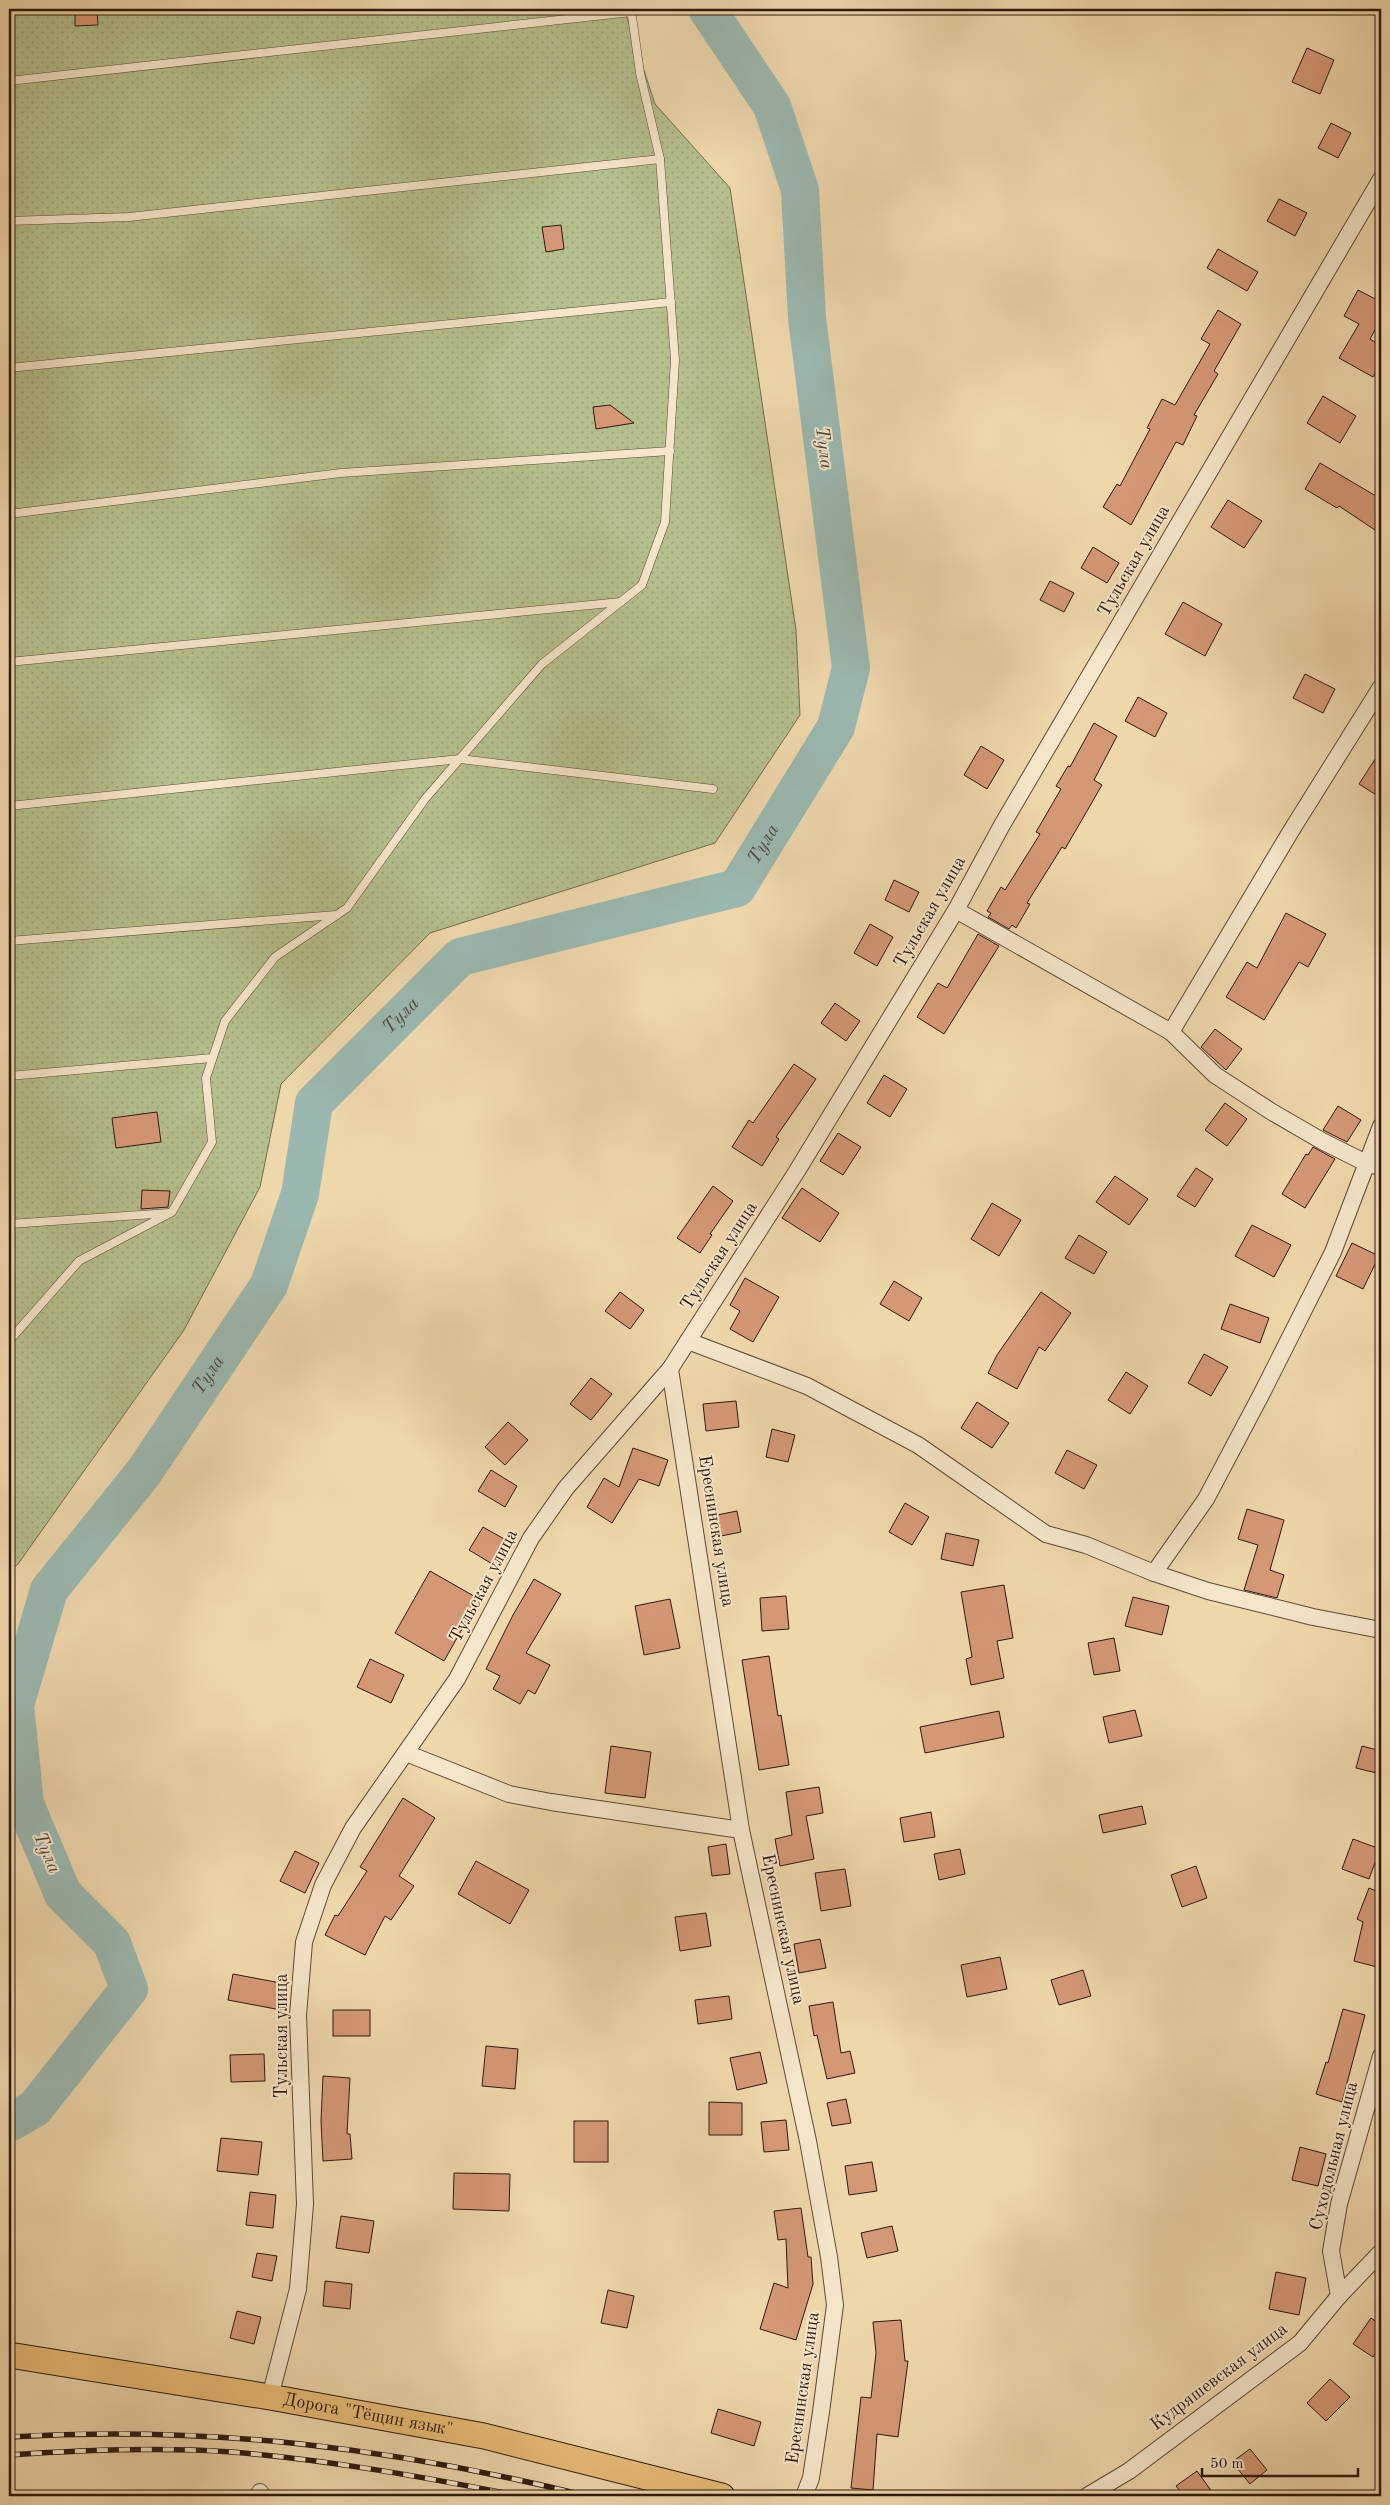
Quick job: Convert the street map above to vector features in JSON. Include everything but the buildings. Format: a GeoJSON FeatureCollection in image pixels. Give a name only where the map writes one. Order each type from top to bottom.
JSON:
{"type":"FeatureCollection","features":[{"type":"Feature","properties":{"kind":"main road","name":"Дорога \"Тёщин язык\""},"geometry":{"type":"LineString","coordinates":[[9,2355],[270,2397],[484,2436],[722,2496]]}},
{"type":"Feature","properties":{"kind":"street","name":"Тульская улица"},"geometry":{"type":"LineString","coordinates":[[270,2397],[298,2289],[305,2204],[298,2015],[304,1942],[323,1885],[353,1828],[457,1679],[531,1538],[566,1488],[670,1369],[802,1163],[956,910],[1002,825],[1381,179]]}},
{"type":"Feature","properties":{"kind":"street"},"geometry":{"type":"LineString","coordinates":[[1171,1032],[1291,831],[1381,687]]}},
{"type":"Feature","properties":{"kind":"street"},"geometry":{"type":"LineString","coordinates":[[956,910],[1171,1032],[1215,1075],[1280,1117],[1374,1166]]}},
{"type":"Feature","properties":{"kind":"street"},"geometry":{"type":"LineString","coordinates":[[1154,1573],[1206,1499],[1262,1394],[1374,1166],[1381,1126]]}},
{"type":"Feature","properties":{"kind":"street"},"geometry":{"type":"LineString","coordinates":[[688,1341],[807,1386],[910,1440],[1014,1510],[1046,1534],[1086,1544],[1154,1573],[1208,1592],[1313,1617],[1381,1630]]}},
{"type":"Feature","properties":{"kind":"street","name":"Ереснинская улица"},"geometry":{"type":"LineString","coordinates":[[670,1369],[741,1830],[808,2141],[829,2257],[835,2305],[811,2478],[804,2496]]}},
{"type":"Feature","properties":{"kind":"street"},"geometry":{"type":"LineString","coordinates":[[406,1753],[509,1794],[741,1830]]}},
{"type":"Feature","properties":{"kind":"street","name":"Суходольная улица"},"geometry":{"type":"LineString","coordinates":[[1339,2296],[1331,2251],[1339,2204],[1381,2056]]}},
{"type":"Feature","properties":{"kind":"street","name":"Кудряшевская улица"},"geometry":{"type":"LineString","coordinates":[[1087,2496],[1129,2471],[1300,2343],[1339,2296],[1381,2252]]}},
{"type":"Feature","properties":{"kind":"lane"},"geometry":{"type":"LineString","coordinates":[[9,81],[631,10],[640,72],[660,159],[675,360],[665,522],[642,585],[542,664],[425,799],[347,908],[276,957],[225,1021],[206,1078],[212,1142],[172,1212],[79,1261],[9,1341]]}},
{"type":"Feature","properties":{"kind":"lane"},"geometry":{"type":"LineString","coordinates":[[9,221],[129,217],[660,159]]}},
{"type":"Feature","properties":{"kind":"lane"},"geometry":{"type":"LineString","coordinates":[[9,368],[671,302]]}},
{"type":"Feature","properties":{"kind":"lane"},"geometry":{"type":"LineString","coordinates":[[9,514],[341,473],[670,451]]}},
{"type":"Feature","properties":{"kind":"lane"},"geometry":{"type":"LineString","coordinates":[[9,662],[621,602]]}},
{"type":"Feature","properties":{"kind":"lane"},"geometry":{"type":"LineString","coordinates":[[9,806],[460,759],[713,789]]}},
{"type":"Feature","properties":{"kind":"lane"},"geometry":{"type":"LineString","coordinates":[[9,941],[338,915]]}},
{"type":"Feature","properties":{"kind":"lane"},"geometry":{"type":"LineString","coordinates":[[9,1076],[212,1058]]}},
{"type":"Feature","properties":{"kind":"lane"},"geometry":{"type":"LineString","coordinates":[[9,1224],[172,1212]]}},
{"type":"Feature","properties":{"kind":"green space"},"geometry":{"type":"Polygon","coordinates":[[[9,9],[624,9],[655,104],[730,188],[796,630],[800,715],[715,843],[430,933],[281,1084],[260,1187],[184,1330],[18,1564],[9,1572],[9,9]]]}},
{"type":"Feature","properties":{"kind":"waterway","name":"Тула"},"geometry":{"type":"LineString","coordinates":[[9,2123],[35,2108],[129,1989],[112,1943],[63,1894],[25,1804],[15,1705],[49,1590],[144,1472],[269,1285],[300,1194],[314,1103],[460,957],[737,888],[836,727],[851,668],[807,318],[800,190],[772,106],[707,9]]}},
{"type":"Feature","properties":{"kind":"railway"},"geometry":{"type":"LineString","coordinates":[[9,2437],[156,2434],[301,2444],[444,2465],[587,2496]]}},
{"type":"Feature","properties":{"kind":"railway"},"geometry":{"type":"LineString","coordinates":[[9,2455],[120,2450],[232,2452],[376,2470],[520,2496]]}}]}
